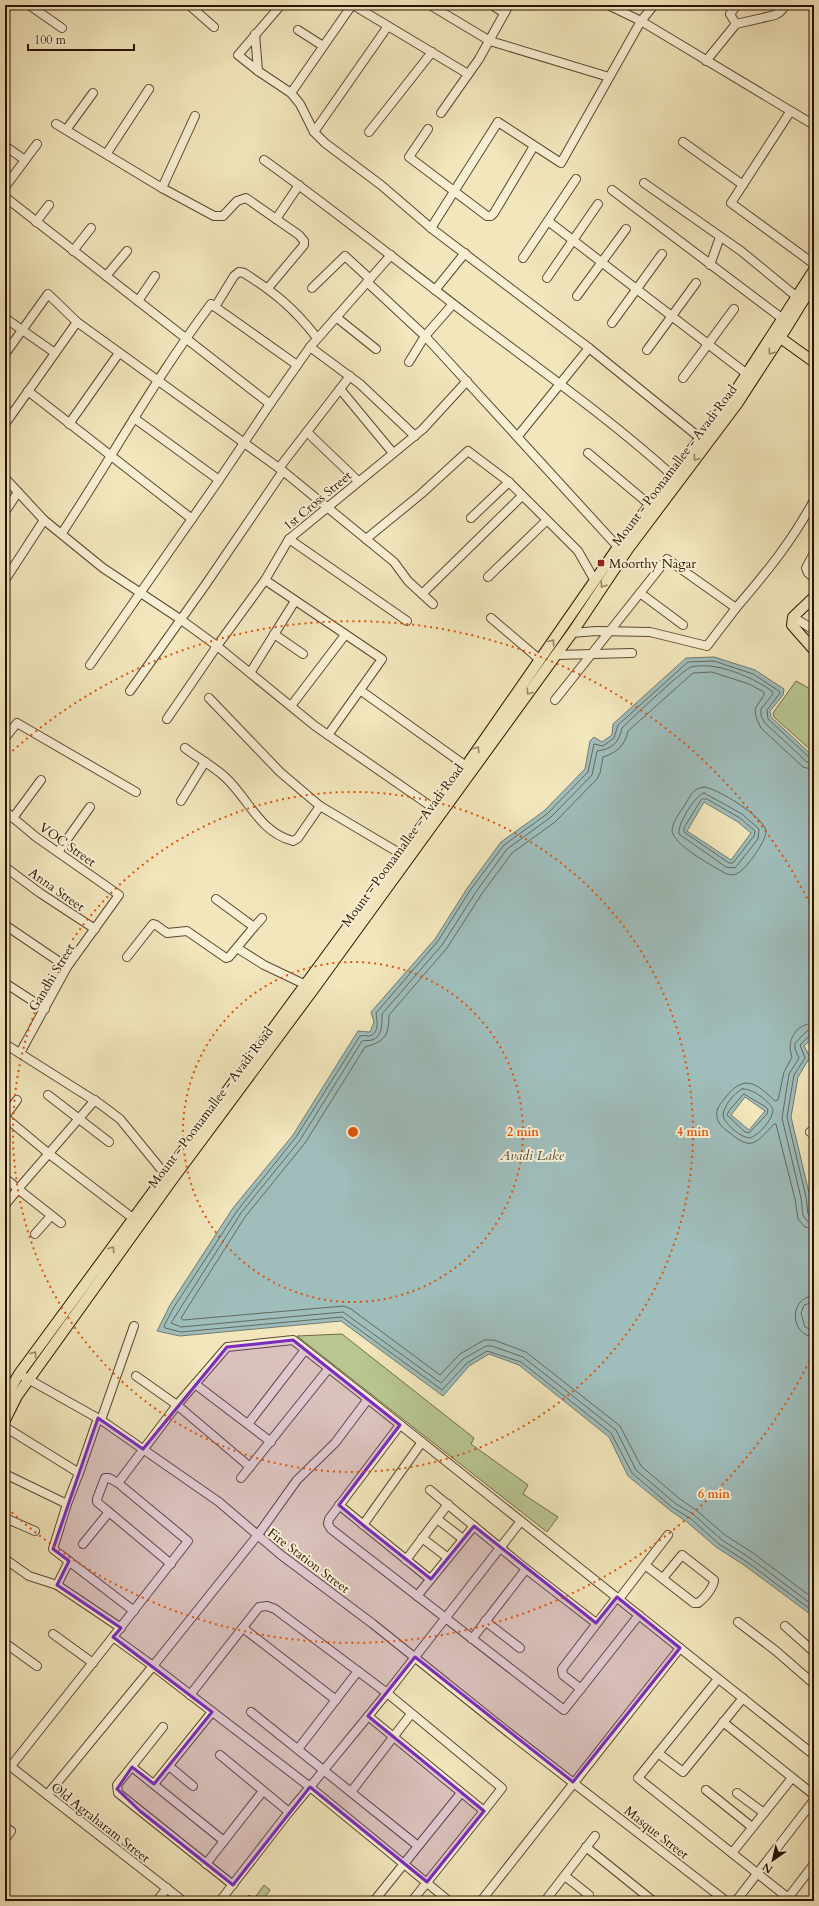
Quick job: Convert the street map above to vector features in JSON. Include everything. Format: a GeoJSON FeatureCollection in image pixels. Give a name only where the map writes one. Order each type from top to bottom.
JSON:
{"type":"FeatureCollection","features":[{"type":"Feature","properties":{"kind":"main road","name":"Mount - Poonamallee - Avadi Road"},"geometry":{"type":"LineString","coordinates":[[7,1402],[28,1380],[168,1178],[401,854],[438,811],[466,766],[618,547],[672,475],[737,404],[777,336],[783,319],[814,270]]}},
{"type":"Feature","properties":{"kind":"main road","name":"Mount - Poonamallee - Avadi Road"},"geometry":{"type":"LineString","coordinates":[[5,1420],[7,1402],[19,1374],[134,1219],[168,1178],[438,811],[556,655],[704,441],[747,374],[777,336],[814,283]]}},
{"type":"Feature","properties":{"kind":"main road"},"geometry":{"type":"LineString","coordinates":[[777,336],[814,362]]}},
{"type":"Feature","properties":{"kind":"main road"},"geometry":{"type":"LineString","coordinates":[[814,598],[793,617],[792,625],[814,650]]}},
{"type":"Feature","properties":{"kind":"street"},"geometry":{"type":"LineString","coordinates":[[29,5],[62,28]]}},
{"type":"Feature","properties":{"kind":"street"},"geometry":{"type":"LineString","coordinates":[[191,5],[214,27]]}},
{"type":"Feature","properties":{"kind":"street"},"geometry":{"type":"LineString","coordinates":[[281,5],[238,55],[258,71],[291,93],[300,104],[314,132],[325,143],[381,184],[431,228],[589,348],[704,441]]}},
{"type":"Feature","properties":{"kind":"street"},"geometry":{"type":"LineString","coordinates":[[291,93],[352,5],[468,74]]}},
{"type":"Feature","properties":{"kind":"street"},"geometry":{"type":"LineString","coordinates":[[430,5],[490,41],[609,77]]}},
{"type":"Feature","properties":{"kind":"street"},"geometry":{"type":"LineString","coordinates":[[492,5],[504,13]]}},
{"type":"Feature","properties":{"kind":"street"},"geometry":{"type":"LineString","coordinates":[[441,114],[490,41],[509,5]]}},
{"type":"Feature","properties":{"kind":"street"},"geometry":{"type":"LineString","coordinates":[[608,5],[641,21],[790,112],[814,125]]}},
{"type":"Feature","properties":{"kind":"street"},"geometry":{"type":"LineString","coordinates":[[431,228],[498,122],[561,163],[641,21],[654,5]]}},
{"type":"Feature","properties":{"kind":"street"},"geometry":{"type":"LineString","coordinates":[[736,24],[730,14],[737,5]]}},
{"type":"Feature","properties":{"kind":"street"},"geometry":{"type":"LineString","coordinates":[[706,61],[736,24],[775,15],[786,5]]}},
{"type":"Feature","properties":{"kind":"street"},"geometry":{"type":"LineString","coordinates":[[314,132],[388,26]]}},
{"type":"Feature","properties":{"kind":"street"},"geometry":{"type":"LineString","coordinates":[[298,30],[323,46]]}},
{"type":"Feature","properties":{"kind":"street"},"geometry":{"type":"LineString","coordinates":[[255,34],[258,71]]}},
{"type":"Feature","properties":{"kind":"street"},"geometry":{"type":"LineString","coordinates":[[369,132],[432,52]]}},
{"type":"Feature","properties":{"kind":"street"},"geometry":{"type":"LineString","coordinates":[[107,153],[149,89]]}},
{"type":"Feature","properties":{"kind":"street"},"geometry":{"type":"LineString","coordinates":[[66,130],[93,92]]}},
{"type":"Feature","properties":{"kind":"street"},"geometry":{"type":"LineString","coordinates":[[790,112],[731,204],[814,264]]}},
{"type":"Feature","properties":{"kind":"street"},"geometry":{"type":"LineString","coordinates":[[162,188],[195,116]]}},
{"type":"Feature","properties":{"kind":"street"},"geometry":{"type":"LineString","coordinates":[[56,124],[107,153],[162,188],[219,217],[225,215],[234,203],[246,198],[299,235],[304,241],[304,245],[268,288]]}},
{"type":"Feature","properties":{"kind":"street"},"geometry":{"type":"LineString","coordinates":[[428,129],[409,157],[484,214],[491,216],[534,146]]}},
{"type":"Feature","properties":{"kind":"street"},"geometry":{"type":"LineString","coordinates":[[683,142],[743,185]]}},
{"type":"Feature","properties":{"kind":"street"},"geometry":{"type":"LineString","coordinates":[[5,187],[37,144]]}},
{"type":"Feature","properties":{"kind":"street"},"geometry":{"type":"LineString","coordinates":[[5,146],[25,160]]}},
{"type":"Feature","properties":{"kind":"street"},"geometry":{"type":"LineString","coordinates":[[264,160],[560,384],[636,443],[672,475]]}},
{"type":"Feature","properties":{"kind":"street"},"geometry":{"type":"LineString","coordinates":[[523,258],[576,179]]}},
{"type":"Feature","properties":{"kind":"street"},"geometry":{"type":"LineString","coordinates":[[644,183],[741,251],[797,297]]}},
{"type":"Feature","properties":{"kind":"street"},"geometry":{"type":"LineString","coordinates":[[276,219],[299,185]]}},
{"type":"Feature","properties":{"kind":"street"},"geometry":{"type":"LineString","coordinates":[[612,190],[783,319]]}},
{"type":"Feature","properties":{"kind":"street"},"geometry":{"type":"LineString","coordinates":[[5,198],[270,404]]}},
{"type":"Feature","properties":{"kind":"street"},"geometry":{"type":"LineString","coordinates":[[547,278],[598,204]]}},
{"type":"Feature","properties":{"kind":"street"},"geometry":{"type":"LineString","coordinates":[[36,222],[49,205]]}},
{"type":"Feature","properties":{"kind":"street"},"geometry":{"type":"LineString","coordinates":[[548,221],[747,374]]}},
{"type":"Feature","properties":{"kind":"street"},"geometry":{"type":"LineString","coordinates":[[73,250],[91,228]]}},
{"type":"Feature","properties":{"kind":"street"},"geometry":{"type":"LineString","coordinates":[[576,296],[626,229]]}},
{"type":"Feature","properties":{"kind":"street"},"geometry":{"type":"LineString","coordinates":[[710,265],[720,237]]}},
{"type":"Feature","properties":{"kind":"street"},"geometry":{"type":"LineString","coordinates":[[106,276],[127,251]]}},
{"type":"Feature","properties":{"kind":"street"},"geometry":{"type":"LineString","coordinates":[[436,290],[465,253]]}},
{"type":"Feature","properties":{"kind":"street"},"geometry":{"type":"LineString","coordinates":[[612,323],[662,254]]}},
{"type":"Feature","properties":{"kind":"street"},"geometry":{"type":"LineString","coordinates":[[90,665],[310,347],[391,255]]}},
{"type":"Feature","properties":{"kind":"street"},"geometry":{"type":"LineString","coordinates":[[312,288],[345,256],[368,281],[426,336],[618,547]]}},
{"type":"Feature","properties":{"kind":"street"},"geometry":{"type":"LineString","coordinates":[[215,307],[234,276],[239,272],[268,288],[300,316],[317,338]]}},
{"type":"Feature","properties":{"kind":"street"},"geometry":{"type":"LineString","coordinates":[[138,301],[155,276]]}},
{"type":"Feature","properties":{"kind":"street"},"geometry":{"type":"LineString","coordinates":[[647,350],[696,283]]}},
{"type":"Feature","properties":{"kind":"street"},"geometry":{"type":"LineString","coordinates":[[5,354],[48,294],[77,322],[281,470],[394,562],[408,581],[433,604]]}},
{"type":"Feature","properties":{"kind":"street"},"geometry":{"type":"LineString","coordinates":[[62,533],[112,457],[134,418],[186,338],[212,304],[297,365]]}},
{"type":"Feature","properties":{"kind":"street"},"geometry":{"type":"LineString","coordinates":[[409,362],[426,336],[453,304]]}},
{"type":"Feature","properties":{"kind":"street"},"geometry":{"type":"LineString","coordinates":[[683,378],[734,309]]}},
{"type":"Feature","properties":{"kind":"street"},"geometry":{"type":"LineString","coordinates":[[336,317],[376,349]]}},
{"type":"Feature","properties":{"kind":"street"},"geometry":{"type":"LineString","coordinates":[[5,318],[54,354]]}},
{"type":"Feature","properties":{"kind":"street"},"geometry":{"type":"LineString","coordinates":[[5,424],[77,322]]}},
{"type":"Feature","properties":{"kind":"street"},"geometry":{"type":"LineString","coordinates":[[310,347],[350,376],[415,436]]}},
{"type":"Feature","properties":{"kind":"street"},"geometry":{"type":"LineString","coordinates":[[518,436],[589,348]]}},
{"type":"Feature","properties":{"kind":"street"},"geometry":{"type":"LineString","coordinates":[[69,424],[119,352]]}},
{"type":"Feature","properties":{"kind":"street"},"geometry":{"type":"LineString","coordinates":[[130,691],[206,584],[307,432],[350,376]]}},
{"type":"Feature","properties":{"kind":"street","name":"1st Cross Street"},"geometry":{"type":"LineString","coordinates":[[167,719],[264,580],[289,539],[326,507],[423,429],[467,381]]}},
{"type":"Feature","properties":{"kind":"street"},"geometry":{"type":"LineString","coordinates":[[340,388],[393,453]]}},
{"type":"Feature","properties":{"kind":"street"},"geometry":{"type":"LineString","coordinates":[[28,391],[192,519]]}},
{"type":"Feature","properties":{"kind":"street"},"geometry":{"type":"LineString","coordinates":[[134,418],[219,480]]}},
{"type":"Feature","properties":{"kind":"street"},"geometry":{"type":"LineString","coordinates":[[307,432],[358,481]]}},
{"type":"Feature","properties":{"kind":"street"},"geometry":{"type":"LineString","coordinates":[[366,539],[421,494],[468,451],[509,482],[546,521],[578,551],[595,580]]}},
{"type":"Feature","properties":{"kind":"street"},"geometry":{"type":"LineString","coordinates":[[588,453],[650,505]]}},
{"type":"Feature","properties":{"kind":"street"},"geometry":{"type":"LineString","coordinates":[[5,478],[44,520],[62,533],[103,568],[180,619],[217,646],[328,735],[438,811]]}},
{"type":"Feature","properties":{"kind":"street"},"geometry":{"type":"LineString","coordinates":[[471,518],[509,482]]}},
{"type":"Feature","properties":{"kind":"street"},"geometry":{"type":"LineString","coordinates":[[5,512],[18,492]]}},
{"type":"Feature","properties":{"kind":"street"},"geometry":{"type":"LineString","coordinates":[[422,594],[522,496]]}},
{"type":"Feature","properties":{"kind":"street"},"geometry":{"type":"LineString","coordinates":[[572,633],[610,631],[650,632],[707,646],[736,608],[770,568],[796,532],[814,500]]}},
{"type":"Feature","properties":{"kind":"street"},"geometry":{"type":"LineString","coordinates":[[5,580],[44,520]]}},
{"type":"Feature","properties":{"kind":"street"},"geometry":{"type":"LineString","coordinates":[[488,577],[546,521]]}},
{"type":"Feature","properties":{"kind":"street"},"geometry":{"type":"LineString","coordinates":[[289,539],[407,620]]}},
{"type":"Feature","properties":{"kind":"street"},"geometry":{"type":"LineString","coordinates":[[814,553],[806,568],[808,573],[814,578]]}},
{"type":"Feature","properties":{"kind":"street"},"geometry":{"type":"LineString","coordinates":[[555,700],[667,559],[736,608]]}},
{"type":"Feature","properties":{"kind":"street"},"geometry":{"type":"LineString","coordinates":[[264,580],[382,659],[328,735]]}},
{"type":"Feature","properties":{"kind":"street"},"geometry":{"type":"LineString","coordinates":[[640,593],[683,625]]}},
{"type":"Feature","properties":{"kind":"street"},"geometry":{"type":"LineString","coordinates":[[250,673],[295,601]]}},
{"type":"Feature","properties":{"kind":"street"},"geometry":{"type":"LineString","coordinates":[[793,617],[814,630]]}},
{"type":"Feature","properties":{"kind":"street"},"geometry":{"type":"LineString","coordinates":[[491,618],[539,659]]}},
{"type":"Feature","properties":{"kind":"street"},"geometry":{"type":"LineString","coordinates":[[274,634],[303,654]]}},
{"type":"Feature","properties":{"kind":"street"},"geometry":{"type":"LineString","coordinates":[[291,706],[345,635]]}},
{"type":"Feature","properties":{"kind":"street"},"geometry":{"type":"LineString","coordinates":[[556,655],[632,653]]}},
{"type":"Feature","properties":{"kind":"street"},"geometry":{"type":"LineString","coordinates":[[360,690],[466,766]]}},
{"type":"Feature","properties":{"kind":"street"},"geometry":{"type":"LineString","coordinates":[[209,698],[280,772],[320,806],[401,854]]}},
{"type":"Feature","properties":{"kind":"street"},"geometry":{"type":"LineString","coordinates":[[5,738],[17,723],[136,792]]}},
{"type":"Feature","properties":{"kind":"street"},"geometry":{"type":"LineString","coordinates":[[184,748],[225,778],[266,827],[284,839],[293,841],[298,838],[320,806]]}},
{"type":"Feature","properties":{"kind":"street"},"geometry":{"type":"LineString","coordinates":[[181,801],[205,762]]}},
{"type":"Feature","properties":{"kind":"street"},"geometry":{"type":"LineString","coordinates":[[13,818],[41,780]]}},
{"type":"Feature","properties":{"kind":"street"},"geometry":{"type":"LineString","coordinates":[[58,852],[90,807]]}},
{"type":"Feature","properties":{"kind":"street","name":"VOC Street"},"geometry":{"type":"LineString","coordinates":[[5,810],[13,818],[58,852],[119,895]]}},
{"type":"Feature","properties":{"kind":"street","name":"Anna Street"},"geometry":{"type":"LineString","coordinates":[[5,867],[40,893],[95,929]]}},
{"type":"Feature","properties":{"kind":"street","name":"Gandhi Street"},"geometry":{"type":"LineString","coordinates":[[20,1054],[67,967],[119,895]]}},
{"type":"Feature","properties":{"kind":"street"},"geometry":{"type":"LineString","coordinates":[[216,899],[254,927]]}},
{"type":"Feature","properties":{"kind":"street"},"geometry":{"type":"LineString","coordinates":[[128,958],[153,924],[156,924],[167,933],[187,931],[226,958],[229,957],[262,918]]}},
{"type":"Feature","properties":{"kind":"street"},"geometry":{"type":"LineString","coordinates":[[5,925],[67,967]]}},
{"type":"Feature","properties":{"kind":"street"},"geometry":{"type":"LineString","coordinates":[[237,948],[264,965],[306,985]]}},
{"type":"Feature","properties":{"kind":"street"},"geometry":{"type":"LineString","coordinates":[[5,983],[45,1009]]}},
{"type":"Feature","properties":{"kind":"street"},"geometry":{"type":"LineString","coordinates":[[5,1044],[96,1100],[120,1118],[168,1178]]}},
{"type":"Feature","properties":{"kind":"street"},"geometry":{"type":"LineString","coordinates":[[48,1095],[109,1142]]}},
{"type":"Feature","properties":{"kind":"street"},"geometry":{"type":"LineString","coordinates":[[17,1100],[6,1117],[48,1153],[134,1219]]}},
{"type":"Feature","properties":{"kind":"street"},"geometry":{"type":"LineString","coordinates":[[5,1205],[48,1153],[96,1100]]}},
{"type":"Feature","properties":{"kind":"street"},"geometry":{"type":"LineString","coordinates":[[5,1178],[61,1223]]}},
{"type":"Feature","properties":{"kind":"street"},"geometry":{"type":"LineString","coordinates":[[35,1234],[51,1216]]}},
{"type":"Feature","properties":{"kind":"street"},"geometry":{"type":"LineString","coordinates":[[134,1326],[67,1504],[53,1549],[134,1611]]}},
{"type":"Feature","properties":{"kind":"street"},"geometry":{"type":"LineString","coordinates":[[118,1483],[177,1405],[227,1348],[292,1340],[814,1755]]}},
{"type":"Feature","properties":{"kind":"street"},"geometry":{"type":"LineString","coordinates":[[248,1424],[305,1350]]}},
{"type":"Feature","properties":{"kind":"street"},"geometry":{"type":"LineString","coordinates":[[241,1478],[329,1368]]}},
{"type":"Feature","properties":{"kind":"street","name":"Fire Station Street"},"geometry":{"type":"LineString","coordinates":[[19,1374],[100,1419],[219,1502],[257,1536],[415,1657],[573,1782]]}},
{"type":"Feature","properties":{"kind":"street"},"geometry":{"type":"LineString","coordinates":[[136,1376],[177,1405],[250,1467]]}},
{"type":"Feature","properties":{"kind":"street"},"geometry":{"type":"LineString","coordinates":[[195,1384],[270,1442]]}},
{"type":"Feature","properties":{"kind":"street"},"geometry":{"type":"LineString","coordinates":[[47,1795],[257,1536],[297,1480],[335,1443],[368,1399]]}},
{"type":"Feature","properties":{"kind":"street"},"geometry":{"type":"LineString","coordinates":[[400,1425],[329,1519],[328,1524],[331,1529],[564,1710],[639,1615]]}},
{"type":"Feature","properties":{"kind":"street"},"geometry":{"type":"LineString","coordinates":[[5,1427],[79,1473]]}},
{"type":"Feature","properties":{"kind":"street"},"geometry":{"type":"LineString","coordinates":[[363,1525],[422,1442]]}},
{"type":"Feature","properties":{"kind":"street"},"geometry":{"type":"LineString","coordinates":[[5,1474],[67,1504]]}},
{"type":"Feature","properties":{"kind":"street"},"geometry":{"type":"LineString","coordinates":[[8,1764],[93,1663],[171,1564],[188,1540],[118,1483],[109,1478],[105,1478],[96,1499],[97,1502],[171,1564]]}},
{"type":"Feature","properties":{"kind":"street"},"geometry":{"type":"LineString","coordinates":[[430,1490],[526,1569],[596,1623]]}},
{"type":"Feature","properties":{"kind":"street"},"geometry":{"type":"LineString","coordinates":[[406,1560],[448,1504]]}},
{"type":"Feature","properties":{"kind":"street"},"geometry":{"type":"LineString","coordinates":[[339,1505],[430,1579]]}},
{"type":"Feature","properties":{"kind":"street"},"geometry":{"type":"LineString","coordinates":[[83,1544],[108,1512]]}},
{"type":"Feature","properties":{"kind":"street"},"geometry":{"type":"LineString","coordinates":[[5,1518],[35,1531]]}},
{"type":"Feature","properties":{"kind":"street"},"geometry":{"type":"LineString","coordinates":[[437,1519],[463,1539]]}},
{"type":"Feature","properties":{"kind":"street"},"geometry":{"type":"LineString","coordinates":[[220,1901],[289,1812],[387,1693],[521,1521]]}},
{"type":"Feature","properties":{"kind":"street"},"geometry":{"type":"LineString","coordinates":[[417,1596],[447,1557],[474,1526]]}},
{"type":"Feature","properties":{"kind":"street"},"geometry":{"type":"LineString","coordinates":[[581,1689],[563,1675],[562,1669],[596,1623],[646,1565],[668,1535]]}},
{"type":"Feature","properties":{"kind":"street"},"geometry":{"type":"LineString","coordinates":[[422,1538],[447,1557]]}},
{"type":"Feature","properties":{"kind":"street"},"geometry":{"type":"LineString","coordinates":[[646,1565],[694,1603],[698,1604],[714,1583],[714,1580],[682,1555],[663,1578]]}},
{"type":"Feature","properties":{"kind":"street"},"geometry":{"type":"LineString","coordinates":[[5,1559],[29,1576],[57,1585],[121,1628]]}},
{"type":"Feature","properties":{"kind":"street"},"geometry":{"type":"LineString","coordinates":[[57,1585],[69,1561]]}},
{"type":"Feature","properties":{"kind":"street"},"geometry":{"type":"LineString","coordinates":[[472,1639],[526,1569]]}},
{"type":"Feature","properties":{"kind":"street"},"geometry":{"type":"LineString","coordinates":[[190,1695],[259,1607],[267,1606],[275,1609],[387,1693],[502,1788],[412,1901]]}},
{"type":"Feature","properties":{"kind":"street"},"geometry":{"type":"LineString","coordinates":[[485,1621],[520,1648]]}},
{"type":"Feature","properties":{"kind":"street"},"geometry":{"type":"LineString","coordinates":[[738,1622],[814,1684]]}},
{"type":"Feature","properties":{"kind":"street"},"geometry":{"type":"LineString","coordinates":[[785,1626],[814,1652]]}},
{"type":"Feature","properties":{"kind":"street"},"geometry":{"type":"LineString","coordinates":[[243,1628],[336,1700]]}},
{"type":"Feature","properties":{"kind":"street"},"geometry":{"type":"LineString","coordinates":[[53,1634],[93,1663]]}},
{"type":"Feature","properties":{"kind":"street"},"geometry":{"type":"LineString","coordinates":[[113,1637],[310,1787],[449,1901]]}},
{"type":"Feature","properties":{"kind":"street"},"geometry":{"type":"LineString","coordinates":[[5,1643],[37,1666]]}},
{"type":"Feature","properties":{"kind":"street"},"geometry":{"type":"LineString","coordinates":[[481,1901],[573,1782],[680,1648]]}},
{"type":"Feature","properties":{"kind":"street"},"geometry":{"type":"LineString","coordinates":[[298,1749],[358,1671]]}},
{"type":"Feature","properties":{"kind":"street"},"geometry":{"type":"LineString","coordinates":[[718,1679],[638,1778],[790,1899],[814,1864]]}},
{"type":"Feature","properties":{"kind":"street"},"geometry":{"type":"LineString","coordinates":[[658,1753],[683,1772],[743,1698]]}},
{"type":"Feature","properties":{"kind":"street"},"geometry":{"type":"LineString","coordinates":[[154,1784],[212,1712]]}},
{"type":"Feature","properties":{"kind":"street"},"geometry":{"type":"LineString","coordinates":[[251,1712],[418,1846]]}},
{"type":"Feature","properties":{"kind":"street"},"geometry":{"type":"LineString","coordinates":[[351,1792],[411,1714]]}},
{"type":"Feature","properties":{"kind":"street"},"geometry":{"type":"LineString","coordinates":[[368,1716],[484,1811]]}},
{"type":"Feature","properties":{"kind":"street"},"geometry":{"type":"LineString","coordinates":[[723,1722],[814,1795]]}},
{"type":"Feature","properties":{"kind":"street"},"geometry":{"type":"LineString","coordinates":[[163,1726],[118,1785],[118,1792],[233,1885]]}},
{"type":"Feature","properties":{"kind":"street"},"geometry":{"type":"LineString","coordinates":[[220,1755],[289,1812]]}},
{"type":"Feature","properties":{"kind":"street","name":"Old Agraharam Street"},"geometry":{"type":"LineString","coordinates":[[8,1764],[183,1901]]}},
{"type":"Feature","properties":{"kind":"street"},"geometry":{"type":"LineString","coordinates":[[169,1766],[193,1786]]}},
{"type":"Feature","properties":{"kind":"street"},"geometry":{"type":"LineString","coordinates":[[132,1767],[224,1841]]}},
{"type":"Feature","properties":{"kind":"street"},"geometry":{"type":"LineString","coordinates":[[732,1853],[792,1778]]}},
{"type":"Feature","properties":{"kind":"street","name":"Masque Street"},"geometry":{"type":"LineString","coordinates":[[573,1782],[726,1901]]}},
{"type":"Feature","properties":{"kind":"street"},"geometry":{"type":"LineString","coordinates":[[206,1864],[263,1790]]}},
{"type":"Feature","properties":{"kind":"street"},"geometry":{"type":"LineString","coordinates":[[706,1790],[752,1828]]}},
{"type":"Feature","properties":{"kind":"street"},"geometry":{"type":"LineString","coordinates":[[374,1901],[461,1793]]}},
{"type":"Feature","properties":{"kind":"street"},"geometry":{"type":"LineString","coordinates":[[737,1793],[764,1813]]}},
{"type":"Feature","properties":{"kind":"street"},"geometry":{"type":"LineString","coordinates":[[736,1901],[814,1800]]}},
{"type":"Feature","properties":{"kind":"street"},"geometry":{"type":"LineString","coordinates":[[5,1827],[10,1831],[5,1839]]}},
{"type":"Feature","properties":{"kind":"street"},"geometry":{"type":"LineString","coordinates":[[545,1901],[595,1836]]}},
{"type":"Feature","properties":{"kind":"street"},"geometry":{"type":"LineString","coordinates":[[586,1847],[653,1901]]}},
{"type":"Feature","properties":{"kind":"street"},"geometry":{"type":"LineString","coordinates":[[565,1876],[588,1896]]}},
{"type":"Feature","properties":{"kind":"street"},"geometry":{"type":"LineString","coordinates":[[157,1901],[167,1888]]}},
{"type":"Feature","properties":{"kind":"highlighted area"},"geometry":{"type":"Polygon","coordinates":[[[293,1340],[400,1425],[339,1505],[363,1525],[431,1579],[474,1526],[596,1623],[617,1597],[680,1648],[573,1782],[415,1657],[368,1716],[484,1811],[427,1882],[310,1787],[233,1885],[140,1811],[117,1789],[132,1767],[154,1784],[212,1712],[113,1637],[121,1628],[57,1585],[69,1561],[53,1549],[98,1418],[143,1449],[227,1347],[293,1340]]]}},
{"type":"Feature","properties":{"kind":"green space"},"geometry":{"type":"Polygon","coordinates":[[[796,681],[814,691],[814,753],[774,717],[773,713],[796,681]]]}},
{"type":"Feature","properties":{"kind":"green space"},"geometry":{"type":"Polygon","coordinates":[[[342,1334],[474,1438],[471,1444],[528,1485],[523,1494],[558,1517],[547,1532],[297,1336],[342,1334]]]}},
{"type":"Feature","properties":{"kind":"green space"},"geometry":{"type":"Polygon","coordinates":[[[264,1885],[270,1890],[262,1901],[244,1901],[249,1895],[254,1899],[264,1885]]]}},
{"type":"Feature","properties":{"kind":"water","name":"Avadi Lake"},"geometry":{"type":"Polygon","coordinates":[[[714,657],[755,670],[784,689],[783,695],[770,711],[771,717],[814,757],[814,1037],[804,1046],[810,1057],[798,1077],[791,1117],[810,1197],[814,1230],[814,1310],[810,1312],[814,1328],[814,1617],[744,1565],[716,1547],[687,1522],[628,1476],[609,1437],[519,1365],[489,1354],[469,1366],[443,1396],[341,1321],[180,1336],[157,1331],[170,1305],[233,1208],[293,1135],[358,1031],[370,1032],[374,1022],[371,1012],[435,939],[468,887],[501,842],[544,811],[585,769],[590,741],[594,737],[602,742],[612,735],[613,724],[686,658],[714,657]],[[704,802],[687,831],[731,860],[751,833],[738,822],[704,802]],[[745,1097],[731,1115],[749,1130],[765,1111],[745,1097]]]}},
{"type":"Feature","properties":{"kind":"place","name":"Moorthy Nagar"},"geometry":{"type":"Point","coordinates":[601,563]}}]}
